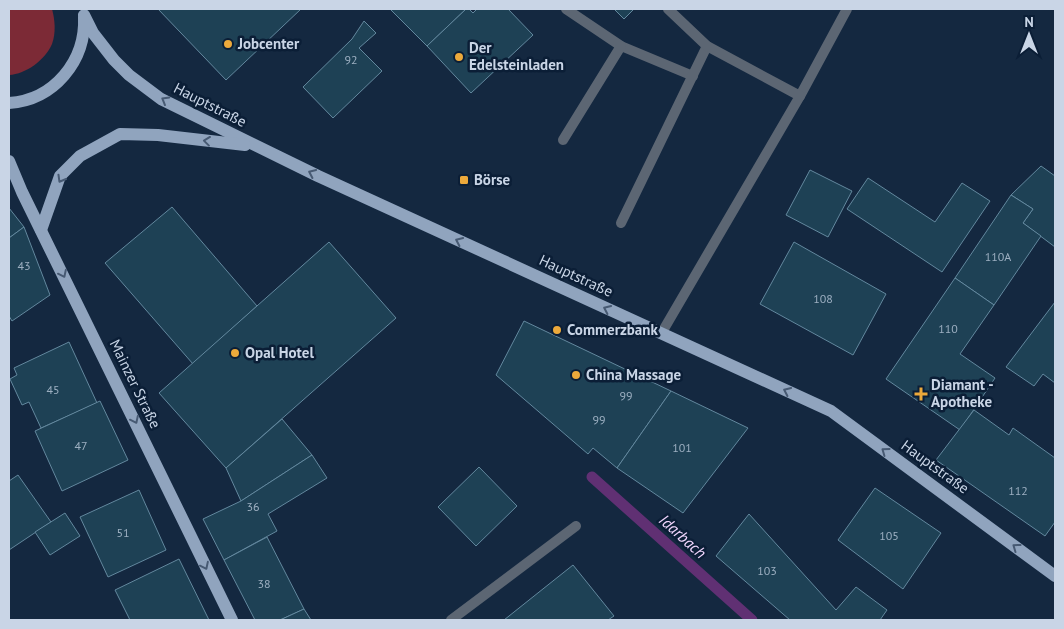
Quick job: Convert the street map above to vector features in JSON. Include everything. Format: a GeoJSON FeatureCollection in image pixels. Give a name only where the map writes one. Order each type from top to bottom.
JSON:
{"type":"FeatureCollection","features":[{"type":"Feature","properties":{"kind":"main road"},"geometry":{"type":"LineString","coordinates":[[9,103],[32,99],[49,90],[63,77],[74,62],[82,43],[83,12]]}},
{"type":"Feature","properties":{"kind":"main road","name":"Hauptstraße"},"geometry":{"type":"LineString","coordinates":[[83,12],[93,33],[114,60],[161,99],[255,146],[831,411],[1055,576]]}},
{"type":"Feature","properties":{"kind":"main road"},"geometry":{"type":"LineString","coordinates":[[41,230],[60,176],[80,156],[120,134],[158,135],[255,146]]}},
{"type":"Feature","properties":{"kind":"main road","name":"Mainzer Straße"},"geometry":{"type":"LineString","coordinates":[[9,161],[232,620]]}},
{"type":"Feature","properties":{"kind":"lane"},"geometry":{"type":"LineString","coordinates":[[566,9],[621,46],[693,76]]}},
{"type":"Feature","properties":{"kind":"lane"},"geometry":{"type":"LineString","coordinates":[[668,9],[707,46],[800,96]]}},
{"type":"Feature","properties":{"kind":"lane"},"geometry":{"type":"LineString","coordinates":[[661,334],[800,96],[847,9]]}},
{"type":"Feature","properties":{"kind":"lane"},"geometry":{"type":"LineString","coordinates":[[563,140],[621,46]]}},
{"type":"Feature","properties":{"kind":"lane"},"geometry":{"type":"LineString","coordinates":[[621,223],[707,46]]}},
{"type":"Feature","properties":{"kind":"lane"},"geometry":{"type":"LineString","coordinates":[[451,620],[576,526]]}},
{"type":"Feature","properties":{"kind":"shaded area"},"geometry":{"type":"Polygon","coordinates":[[[9,9],[52,9],[55,26],[52,44],[40,61],[22,72],[9,75],[9,9]]]}},
{"type":"Feature","properties":{"kind":"building","name":"Jobcenter"},"geometry":{"type":"Polygon","coordinates":[[[158,9],[301,9],[226,80],[158,9]]]}},
{"type":"Feature","properties":{"kind":"building"},"geometry":{"type":"Polygon","coordinates":[[[390,9],[466,9],[427,46],[390,9]]]}},
{"type":"Feature","properties":{"kind":"building"},"geometry":{"type":"Polygon","coordinates":[[[466,9],[473,13],[477,9],[508,9],[533,35],[471,93],[427,46],[466,9]]]}},
{"type":"Feature","properties":{"kind":"building"},"geometry":{"type":"Polygon","coordinates":[[[614,9],[634,9],[624,19],[614,9]]]}},
{"type":"Feature","properties":{"kind":"building"},"geometry":{"type":"Polygon","coordinates":[[[364,21],[376,33],[359,48],[382,71],[333,118],[303,87],[352,39],[364,21]]]}},
{"type":"Feature","properties":{"kind":"building"},"geometry":{"type":"Polygon","coordinates":[[[1041,166],[1055,176],[1055,247],[1023,223],[1033,209],[1011,195],[1041,166]]]}},
{"type":"Feature","properties":{"kind":"building"},"geometry":{"type":"Polygon","coordinates":[[[810,170],[852,191],[828,237],[786,215],[810,170]]]}},
{"type":"Feature","properties":{"kind":"building"},"geometry":{"type":"Polygon","coordinates":[[[868,178],[935,222],[962,183],[990,201],[942,272],[847,209],[868,178]]]}},
{"type":"Feature","properties":{"kind":"building"},"geometry":{"type":"Polygon","coordinates":[[[1011,195],[1033,209],[1023,223],[1041,236],[994,305],[955,278],[1011,195]]]}},
{"type":"Feature","properties":{"kind":"building"},"geometry":{"type":"Polygon","coordinates":[[[172,207],[257,306],[193,364],[105,263],[172,207]]]}},
{"type":"Feature","properties":{"kind":"building"},"geometry":{"type":"Polygon","coordinates":[[[9,208],[24,227],[9,238],[9,208]]]}},
{"type":"Feature","properties":{"kind":"building"},"geometry":{"type":"Polygon","coordinates":[[[24,227],[50,295],[12,321],[9,316],[9,238],[24,227]]]}},
{"type":"Feature","properties":{"kind":"building"},"geometry":{"type":"Polygon","coordinates":[[[329,242],[396,318],[226,468],[159,393],[329,242]]]}},
{"type":"Feature","properties":{"kind":"building"},"geometry":{"type":"Polygon","coordinates":[[[794,242],[886,294],[853,355],[760,304],[794,242]]]}},
{"type":"Feature","properties":{"kind":"building"},"geometry":{"type":"Polygon","coordinates":[[[955,278],[994,305],[960,354],[995,378],[960,430],[886,379],[955,278]]]}},
{"type":"Feature","properties":{"kind":"building"},"geometry":{"type":"Polygon","coordinates":[[[1055,302],[1055,383],[1043,374],[1034,386],[1006,367],[1055,302]]]}},
{"type":"Feature","properties":{"kind":"building"},"geometry":{"type":"Polygon","coordinates":[[[524,321],[671,391],[617,468],[593,448],[588,454],[496,375],[524,321]]]}},
{"type":"Feature","properties":{"kind":"building"},"geometry":{"type":"Polygon","coordinates":[[[69,342],[97,403],[41,428],[29,402],[22,405],[10,379],[17,375],[14,368],[69,342]]]}},
{"type":"Feature","properties":{"kind":"building"},"geometry":{"type":"Polygon","coordinates":[[[671,391],[748,428],[683,513],[617,468],[671,391]]]}},
{"type":"Feature","properties":{"kind":"building"},"geometry":{"type":"Polygon","coordinates":[[[100,401],[128,460],[62,491],[35,431],[100,401]]]}},
{"type":"Feature","properties":{"kind":"building"},"geometry":{"type":"Polygon","coordinates":[[[974,410],[1009,435],[1013,428],[1055,458],[1055,522],[1045,536],[936,460],[974,410]]]}},
{"type":"Feature","properties":{"kind":"building"},"geometry":{"type":"Polygon","coordinates":[[[282,419],[312,455],[241,501],[226,468],[282,419]]]}},
{"type":"Feature","properties":{"kind":"building"},"geometry":{"type":"Polygon","coordinates":[[[312,455],[327,478],[268,514],[277,531],[224,560],[203,519],[241,501],[312,455]]]}},
{"type":"Feature","properties":{"kind":"building"},"geometry":{"type":"Polygon","coordinates":[[[479,467],[517,506],[476,546],[438,507],[479,467]]]}},
{"type":"Feature","properties":{"kind":"building"},"geometry":{"type":"Polygon","coordinates":[[[18,475],[51,522],[9,550],[9,481],[18,475]]]}},
{"type":"Feature","properties":{"kind":"building"},"geometry":{"type":"Polygon","coordinates":[[[875,488],[941,533],[903,589],[838,540],[875,488]]]}},
{"type":"Feature","properties":{"kind":"building"},"geometry":{"type":"Polygon","coordinates":[[[139,490],[166,550],[108,577],[80,517],[139,490]]]}},
{"type":"Feature","properties":{"kind":"building"},"geometry":{"type":"Polygon","coordinates":[[[65,513],[80,536],[50,555],[35,532],[65,513]]]}},
{"type":"Feature","properties":{"kind":"building"},"geometry":{"type":"Polygon","coordinates":[[[749,514],[836,610],[856,587],[887,610],[880,620],[790,620],[716,556],[749,514]]]}},
{"type":"Feature","properties":{"kind":"building"},"geometry":{"type":"Polygon","coordinates":[[[267,537],[304,609],[280,620],[255,620],[224,560],[267,537]]]}},
{"type":"Feature","properties":{"kind":"building"},"geometry":{"type":"Polygon","coordinates":[[[179,559],[209,620],[130,620],[115,590],[179,559]]]}},
{"type":"Feature","properties":{"kind":"building"},"geometry":{"type":"Polygon","coordinates":[[[573,565],[614,616],[608,620],[504,620],[573,565]]]}},
{"type":"Feature","properties":{"kind":"building"},"geometry":{"type":"Polygon","coordinates":[[[304,609],[311,620],[280,620],[304,609]]]}},
{"type":"Feature","properties":{"kind":"waterway","name":"Idarbach"},"geometry":{"type":"LineString","coordinates":[[592,477],[752,620]]}},
{"type":"Feature","properties":{"kind":"place","name":"Jobcenter"},"geometry":{"type":"Point","coordinates":[228,44]}},
{"type":"Feature","properties":{"kind":"place","name":"Der Edelsteinladen"},"geometry":{"type":"Point","coordinates":[459,57]}},
{"type":"Feature","properties":{"kind":"place","name":"Börse"},"geometry":{"type":"Point","coordinates":[464,180]}},
{"type":"Feature","properties":{"kind":"place","name":"Commerzbank"},"geometry":{"type":"Point","coordinates":[557,330]}},
{"type":"Feature","properties":{"kind":"place","name":"Opal Hotel"},"geometry":{"type":"Point","coordinates":[235,353]}},
{"type":"Feature","properties":{"kind":"place","name":"China Massage"},"geometry":{"type":"Point","coordinates":[576,375]}},
{"type":"Feature","properties":{"kind":"place","name":"Diamant - Apotheke"},"geometry":{"type":"Point","coordinates":[921,394]}}]}
